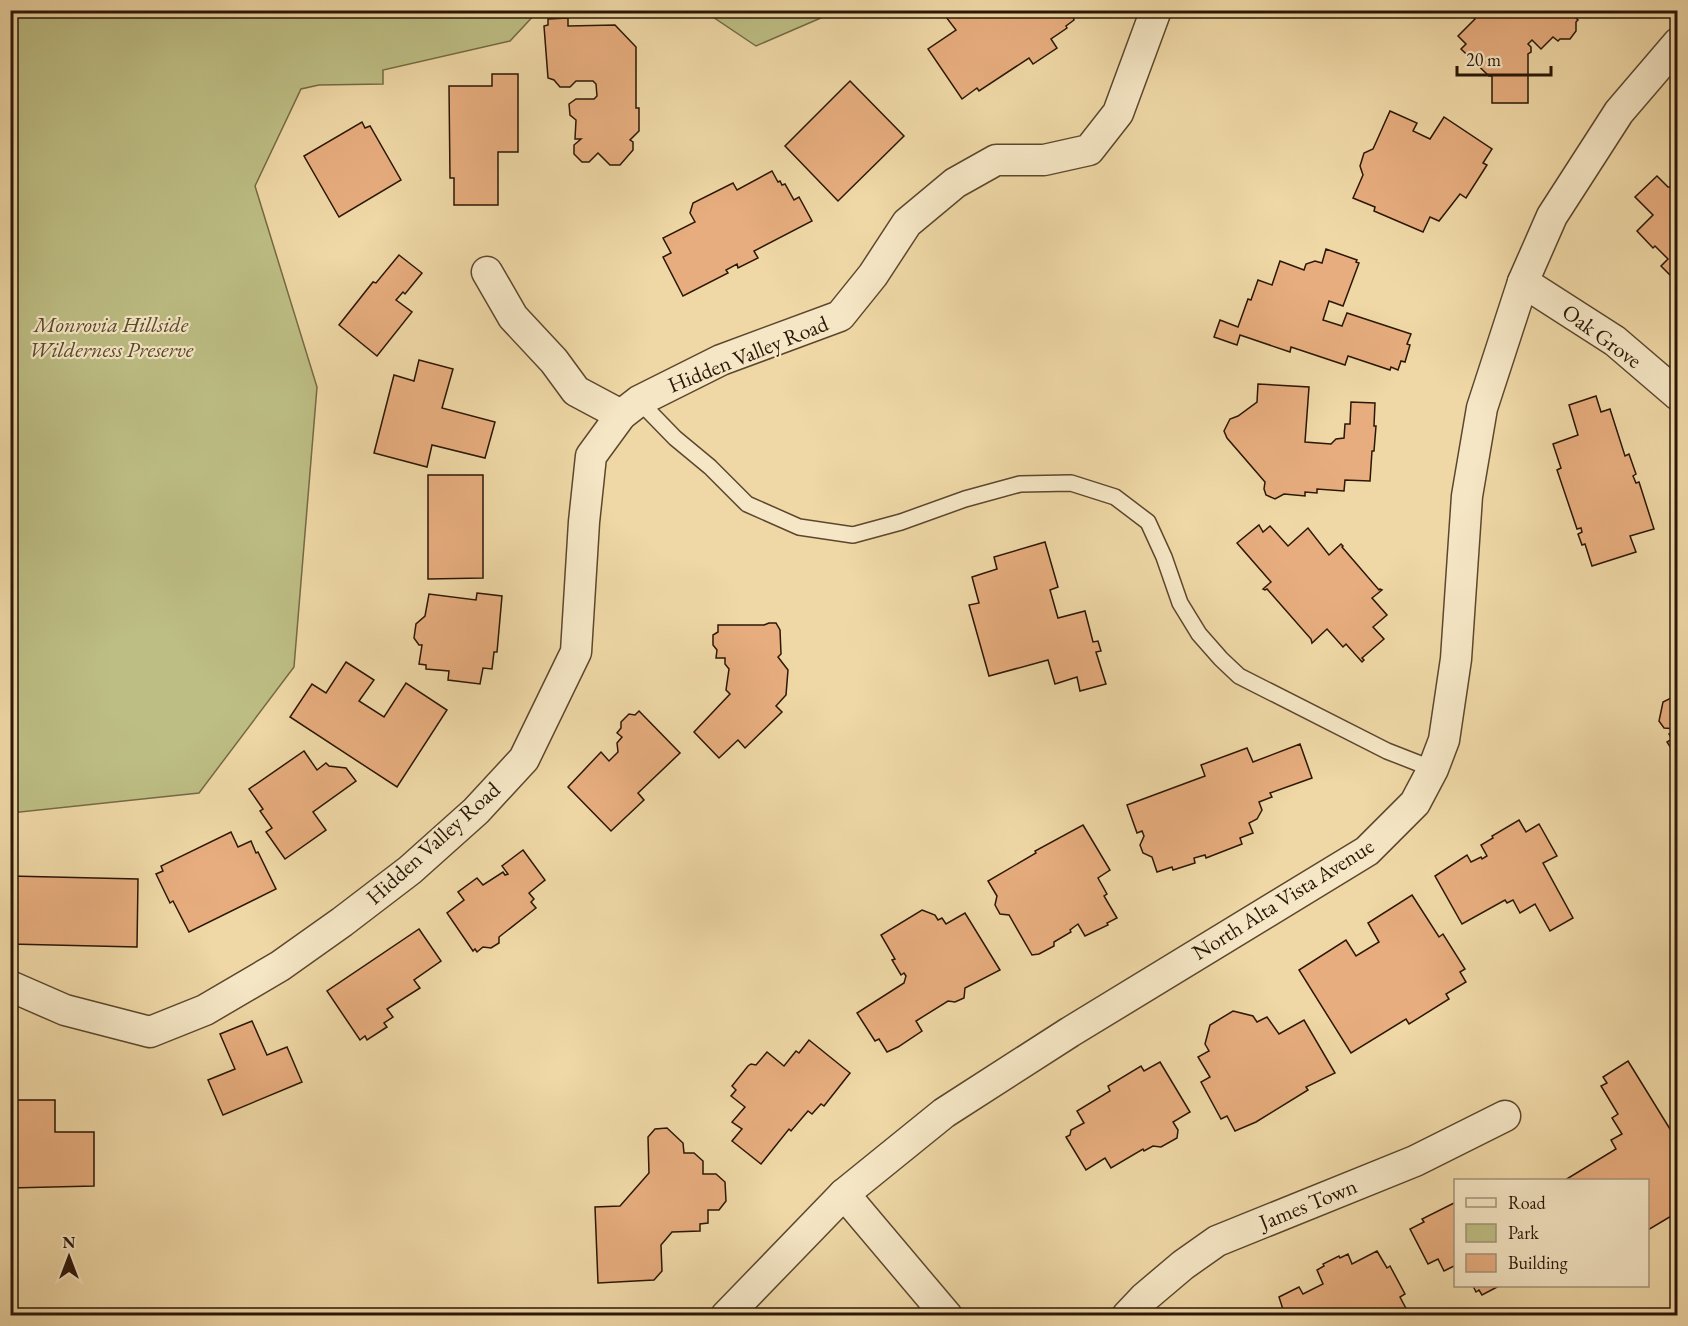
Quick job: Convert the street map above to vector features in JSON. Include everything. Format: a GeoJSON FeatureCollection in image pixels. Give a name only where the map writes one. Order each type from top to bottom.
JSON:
{"type":"FeatureCollection","features":[{"type":"Feature","properties":{"kind":"street","name":"Hidden Valley Road"},"geometry":{"type":"LineString","coordinates":[[10,986],[64,1010],[150,1032],[206,1010],[280,966],[410,870],[476,811],[525,759],[576,652],[584,522],[591,456],[630,408],[721,360],[840,316],[873,275],[907,223],[955,183],[996,160],[1044,160],[1089,150],[1118,113],[1156,10]]}},
{"type":"Feature","properties":{"kind":"street","name":"North Alta Vista Avenue"},"geometry":{"type":"LineString","coordinates":[[726,1316],[844,1194],[944,1113],[1070,1032],[1367,851],[1415,803],[1433,769],[1444,740],[1456,659],[1467,496],[1482,408],[1523,282],[1552,216],[1619,112],[1677,43]]}},
{"type":"Feature","properties":{"kind":"street"},"geometry":{"type":"LineString","coordinates":[[487,272],[513,317],[554,361],[576,391],[630,408]]}},
{"type":"Feature","properties":{"kind":"street","name":"Oak Grove"},"geometry":{"type":"LineString","coordinates":[[1523,282],[1615,341],[1677,395]]}},
{"type":"Feature","properties":{"kind":"street","name":"James Town"},"geometry":{"type":"LineString","coordinates":[[1127,1316],[1144,1298],[1183,1265],[1217,1241],[1415,1161],[1504,1116]]}},
{"type":"Feature","properties":{"kind":"street"},"geometry":{"type":"LineString","coordinates":[[844,1194],[947,1316]]}},
{"type":"Feature","properties":{"kind":"lane"},"geometry":{"type":"LineString","coordinates":[[630,408],[675,438],[710,467],[747,504],[800,527],[853,535],[1020,484],[1071,483],[1115,498],[1148,522],[1164,557],[1180,603],[1199,634],[1239,676],[1387,751],[1433,769]]}},
{"type":"Feature","properties":{"kind":"green space","name":"Monrovia Hillside Wilderness Preserve"},"geometry":{"type":"Polygon","coordinates":[[[10,11],[538,11],[510,41],[383,70],[383,84],[319,85],[301,89],[255,186],[317,387],[294,667],[199,793],[11,813],[10,11]]]}},
{"type":"Feature","properties":{"kind":"green space"},"geometry":{"type":"Polygon","coordinates":[[[704,11],[837,11],[756,46],[704,11]]]}},
{"type":"Feature","properties":{"kind":"building"},"geometry":{"type":"Polygon","coordinates":[[[956,10],[1081,10],[1073,16],[1074,20],[1066,26],[1067,28],[1051,39],[1057,48],[1033,64],[1029,58],[979,91],[977,88],[962,99],[928,49],[956,30],[946,17],[956,10]]]}},
{"type":"Feature","properties":{"kind":"building"},"geometry":{"type":"Polygon","coordinates":[[[1466,10],[1568,10],[1578,20],[1576,31],[1570,39],[1558,41],[1553,37],[1541,49],[1532,40],[1528,44],[1531,52],[1528,54],[1528,103],[1492,103],[1492,76],[1489,76],[1461,49],[1466,44],[1458,36],[1475,19],[1466,10]]]}},
{"type":"Feature","properties":{"kind":"building"},"geometry":{"type":"Polygon","coordinates":[[[568,18],[568,26],[615,25],[636,47],[636,108],[639,108],[639,131],[630,140],[633,142],[633,150],[620,165],[610,165],[598,153],[589,162],[582,162],[574,154],[574,145],[581,139],[575,139],[576,120],[570,115],[569,104],[576,99],[594,99],[597,96],[596,84],[593,81],[576,81],[570,87],[560,87],[554,80],[548,78],[544,26],[548,25],[548,19],[568,18]]]}},
{"type":"Feature","properties":{"kind":"building"},"geometry":{"type":"Polygon","coordinates":[[[492,74],[518,74],[518,152],[498,152],[498,205],[454,205],[454,178],[450,178],[449,86],[492,86],[492,74]]]}},
{"type":"Feature","properties":{"kind":"building"},"geometry":{"type":"Polygon","coordinates":[[[850,81],[904,136],[838,201],[785,146],[850,81]]]}},
{"type":"Feature","properties":{"kind":"building"},"geometry":{"type":"Polygon","coordinates":[[[1390,111],[1417,123],[1413,131],[1430,139],[1444,117],[1492,149],[1483,163],[1487,165],[1466,198],[1460,194],[1439,221],[1430,217],[1423,232],[1374,211],[1375,207],[1353,198],[1363,175],[1360,166],[1364,153],[1373,149],[1390,111]]]}},
{"type":"Feature","properties":{"kind":"building"},"geometry":{"type":"Polygon","coordinates":[[[362,122],[365,128],[370,126],[401,180],[339,217],[304,156],[362,122]]]}},
{"type":"Feature","properties":{"kind":"building"},"geometry":{"type":"Polygon","coordinates":[[[772,171],[778,182],[785,184],[794,200],[799,197],[812,221],[754,251],[758,258],[738,268],[737,264],[726,270],[728,273],[683,296],[663,257],[671,253],[663,238],[695,222],[690,213],[693,203],[733,183],[737,190],[772,171]]]}},
{"type":"Feature","properties":{"kind":"building"},"geometry":{"type":"Polygon","coordinates":[[[1657,176],[1668,187],[1678,187],[1678,283],[1661,266],[1668,259],[1655,246],[1653,248],[1637,231],[1653,215],[1635,197],[1657,176]]]}},
{"type":"Feature","properties":{"kind":"building"},"geometry":{"type":"Polygon","coordinates":[[[1326,249],[1357,260],[1356,262],[1359,263],[1343,306],[1329,301],[1323,320],[1342,326],[1347,313],[1411,334],[1407,344],[1410,345],[1405,362],[1401,361],[1398,370],[1391,367],[1390,370],[1348,356],[1345,365],[1291,347],[1290,352],[1240,335],[1237,345],[1214,337],[1220,320],[1238,327],[1258,280],[1272,285],[1280,261],[1304,270],[1306,264],[1315,261],[1322,263],[1326,249]]]}},
{"type":"Feature","properties":{"kind":"building"},"geometry":{"type":"Polygon","coordinates":[[[399,255],[422,273],[405,294],[403,292],[396,300],[412,312],[377,356],[339,325],[373,282],[376,283],[399,255]]]}},
{"type":"Feature","properties":{"kind":"building"},"geometry":{"type":"Polygon","coordinates":[[[419,360],[453,369],[442,408],[495,422],[485,458],[432,445],[427,467],[374,453],[394,375],[414,381],[419,360]]]}},
{"type":"Feature","properties":{"kind":"building"},"geometry":{"type":"Polygon","coordinates":[[[1258,384],[1309,387],[1305,442],[1331,444],[1336,439],[1344,438],[1345,424],[1350,424],[1351,402],[1375,403],[1374,426],[1376,426],[1370,481],[1345,480],[1344,491],[1317,489],[1317,493],[1305,492],[1305,496],[1284,494],[1275,499],[1266,495],[1265,482],[1227,438],[1224,431],[1230,419],[1257,402],[1258,384]]]}},
{"type":"Feature","properties":{"kind":"building"},"geometry":{"type":"Polygon","coordinates":[[[1596,396],[1601,412],[1610,409],[1625,456],[1629,454],[1636,474],[1633,476],[1636,483],[1639,482],[1654,529],[1630,536],[1636,552],[1592,566],[1585,544],[1582,545],[1578,534],[1582,532],[1581,528],[1577,529],[1557,470],[1561,468],[1553,444],[1578,435],[1569,405],[1596,396]]]}},
{"type":"Feature","properties":{"kind":"building"},"geometry":{"type":"Polygon","coordinates":[[[428,475],[483,475],[483,578],[428,579],[428,475]]]}},
{"type":"Feature","properties":{"kind":"building"},"geometry":{"type":"Polygon","coordinates":[[[1259,525],[1263,532],[1270,526],[1288,546],[1308,528],[1329,555],[1341,544],[1379,590],[1382,590],[1372,598],[1387,615],[1373,627],[1384,639],[1362,658],[1364,660],[1362,662],[1346,644],[1343,647],[1327,629],[1312,643],[1267,589],[1263,589],[1271,582],[1237,543],[1259,525]]]}},
{"type":"Feature","properties":{"kind":"building"},"geometry":{"type":"Polygon","coordinates":[[[1045,542],[1058,587],[1050,590],[1058,618],[1085,611],[1093,642],[1098,641],[1101,651],[1096,652],[1106,684],[1080,691],[1077,677],[1055,684],[1048,660],[989,676],[969,605],[979,603],[972,577],[997,569],[994,557],[1045,542]]]}},
{"type":"Feature","properties":{"kind":"building"},"geometry":{"type":"Polygon","coordinates":[[[477,593],[502,596],[497,652],[494,652],[492,669],[483,668],[480,684],[448,680],[449,671],[426,669],[426,665],[419,664],[422,645],[419,645],[414,638],[416,624],[425,616],[429,594],[476,600],[477,593]]]}},
{"type":"Feature","properties":{"kind":"building"},"geometry":{"type":"Polygon","coordinates":[[[776,623],[780,630],[781,654],[778,657],[788,670],[786,695],[776,706],[782,712],[745,748],[738,740],[719,758],[694,732],[730,694],[726,690],[729,669],[725,664],[725,658],[716,658],[717,650],[713,645],[713,635],[718,632],[718,625],[764,625],[776,623]]]}},
{"type":"Feature","properties":{"kind":"building"},"geometry":{"type":"Polygon","coordinates":[[[346,662],[374,680],[359,701],[384,717],[406,683],[447,710],[397,787],[290,717],[312,684],[326,693],[346,662]]]}},
{"type":"Feature","properties":{"kind":"building"},"geometry":{"type":"Polygon","coordinates":[[[1671,698],[1678,700],[1678,759],[1667,742],[1672,739],[1669,734],[1677,729],[1664,728],[1659,721],[1663,702],[1671,698]]]}},
{"type":"Feature","properties":{"kind":"building"},"geometry":{"type":"Polygon","coordinates":[[[639,711],[680,753],[638,793],[644,800],[611,831],[568,787],[601,752],[609,761],[618,752],[617,743],[622,737],[617,733],[621,728],[621,722],[629,714],[635,715],[639,711]]]}},
{"type":"Feature","properties":{"kind":"building"},"geometry":{"type":"Polygon","coordinates":[[[1300,744],[1312,778],[1270,793],[1272,797],[1259,802],[1262,810],[1257,819],[1249,823],[1253,833],[1240,838],[1242,844],[1206,858],[1205,855],[1194,858],[1195,863],[1157,872],[1152,857],[1143,853],[1140,845],[1144,836],[1142,831],[1137,833],[1127,805],[1205,776],[1201,765],[1247,748],[1253,762],[1300,744]]]}},
{"type":"Feature","properties":{"kind":"building"},"geometry":{"type":"Polygon","coordinates":[[[304,751],[317,770],[326,763],[329,766],[346,768],[356,781],[313,812],[326,830],[285,859],[266,832],[272,828],[260,811],[263,809],[249,789],[304,751]]]}},
{"type":"Feature","properties":{"kind":"building"},"geometry":{"type":"Polygon","coordinates":[[[1519,820],[1526,832],[1539,824],[1557,856],[1543,863],[1573,918],[1550,931],[1535,904],[1520,913],[1513,900],[1507,903],[1505,900],[1462,924],[1435,876],[1467,855],[1471,862],[1487,856],[1481,845],[1519,820]]]}},
{"type":"Feature","properties":{"kind":"building"},"geometry":{"type":"Polygon","coordinates":[[[1083,825],[1110,870],[1098,878],[1107,894],[1104,896],[1117,918],[1085,936],[1078,924],[1070,930],[1071,932],[1054,942],[1054,946],[1032,955],[1009,915],[1000,914],[995,905],[997,896],[988,881],[1036,853],[1035,851],[1083,825]]]}},
{"type":"Feature","properties":{"kind":"building"},"geometry":{"type":"Polygon","coordinates":[[[231,832],[238,847],[251,841],[276,889],[189,932],[173,901],[170,903],[156,874],[163,871],[161,866],[231,832]]]}},
{"type":"Feature","properties":{"kind":"building"},"geometry":{"type":"Polygon","coordinates":[[[523,850],[545,880],[529,893],[534,899],[531,902],[536,908],[499,937],[499,943],[491,948],[483,947],[477,952],[475,949],[473,951],[447,913],[464,900],[458,892],[477,878],[483,885],[503,872],[505,875],[508,874],[502,866],[523,850]]]}},
{"type":"Feature","properties":{"kind":"building"},"geometry":{"type":"Polygon","coordinates":[[[10,876],[138,879],[137,947],[10,944],[10,876]]]}},
{"type":"Feature","properties":{"kind":"building"},"geometry":{"type":"Polygon","coordinates":[[[1412,895],[1439,937],[1443,934],[1465,969],[1460,972],[1466,982],[1446,994],[1449,999],[1409,1024],[1406,1019],[1351,1053],[1299,970],[1346,940],[1356,956],[1379,942],[1368,923],[1412,895]]]}},
{"type":"Feature","properties":{"kind":"building"},"geometry":{"type":"Polygon","coordinates":[[[922,910],[935,915],[938,920],[942,918],[946,924],[965,913],[1000,970],[965,988],[964,998],[955,1002],[948,1001],[916,1021],[922,1031],[887,1052],[879,1039],[875,1041],[857,1013],[904,983],[906,976],[904,973],[901,975],[881,935],[922,910]]]}},
{"type":"Feature","properties":{"kind":"building"},"geometry":{"type":"Polygon","coordinates":[[[419,929],[441,961],[414,980],[420,988],[387,1009],[393,1017],[384,1023],[387,1027],[367,1040],[365,1036],[360,1040],[327,991],[419,929]]]}},
{"type":"Feature","properties":{"kind":"building"},"geometry":{"type":"Polygon","coordinates":[[[1233,1011],[1253,1016],[1257,1022],[1267,1017],[1279,1034],[1304,1020],[1335,1073],[1306,1087],[1308,1090],[1256,1122],[1235,1131],[1227,1116],[1221,1119],[1201,1082],[1210,1077],[1198,1057],[1209,1051],[1205,1044],[1210,1025],[1233,1011]]]}},
{"type":"Feature","properties":{"kind":"building"},"geometry":{"type":"Polygon","coordinates":[[[252,1021],[267,1055],[287,1047],[302,1082],[223,1115],[208,1080],[235,1069],[220,1034],[252,1021]]]}},
{"type":"Feature","properties":{"kind":"building"},"geometry":{"type":"Polygon","coordinates":[[[809,1040],[850,1073],[824,1106],[821,1104],[812,1114],[808,1111],[791,1131],[789,1129],[761,1164],[732,1141],[742,1129],[732,1122],[745,1107],[731,1096],[736,1090],[732,1086],[748,1066],[756,1065],[767,1052],[784,1066],[796,1051],[799,1053],[809,1040]]]}},
{"type":"Feature","properties":{"kind":"building"},"geometry":{"type":"Polygon","coordinates":[[[1628,1061],[1678,1142],[1678,1212],[1649,1229],[1649,1179],[1567,1179],[1616,1149],[1611,1140],[1622,1134],[1612,1118],[1618,1114],[1601,1086],[1607,1083],[1603,1077],[1628,1061]]]}},
{"type":"Feature","properties":{"kind":"building"},"geometry":{"type":"Polygon","coordinates":[[[1160,1062],[1190,1112],[1173,1122],[1178,1130],[1177,1138],[1161,1147],[1153,1146],[1144,1151],[1143,1149],[1111,1168],[1105,1158],[1086,1170],[1066,1137],[1070,1135],[1071,1130],[1084,1123],[1077,1111],[1110,1091],[1108,1086],[1141,1066],[1144,1071],[1160,1062]]]}},
{"type":"Feature","properties":{"kind":"building"},"geometry":{"type":"Polygon","coordinates":[[[10,1100],[55,1100],[55,1132],[94,1132],[94,1186],[10,1188],[10,1100]]]}},
{"type":"Feature","properties":{"kind":"building"},"geometry":{"type":"Polygon","coordinates":[[[667,1128],[683,1143],[684,1153],[694,1153],[703,1161],[703,1174],[716,1174],[725,1182],[726,1201],[719,1210],[708,1210],[708,1223],[700,1224],[700,1231],[672,1232],[661,1245],[662,1271],[654,1280],[598,1283],[595,1207],[620,1206],[649,1173],[648,1137],[655,1129],[667,1128]]]}},
{"type":"Feature","properties":{"kind":"building"},"geometry":{"type":"Polygon","coordinates":[[[1454,1203],[1454,1266],[1444,1271],[1438,1259],[1428,1264],[1410,1229],[1424,1222],[1422,1219],[1454,1203]]]}},
{"type":"Feature","properties":{"kind":"building"},"geometry":{"type":"Polygon","coordinates":[[[1377,1251],[1387,1268],[1390,1266],[1405,1294],[1400,1297],[1410,1316],[1285,1316],[1279,1297],[1299,1287],[1303,1294],[1323,1284],[1317,1270],[1324,1266],[1323,1264],[1348,1254],[1352,1264],[1377,1251]]]}},
{"type":"Feature","properties":{"kind":"building"},"geometry":{"type":"Polygon","coordinates":[[[1474,1287],[1497,1287],[1482,1295],[1479,1290],[1476,1292],[1474,1287]]]}}]}
